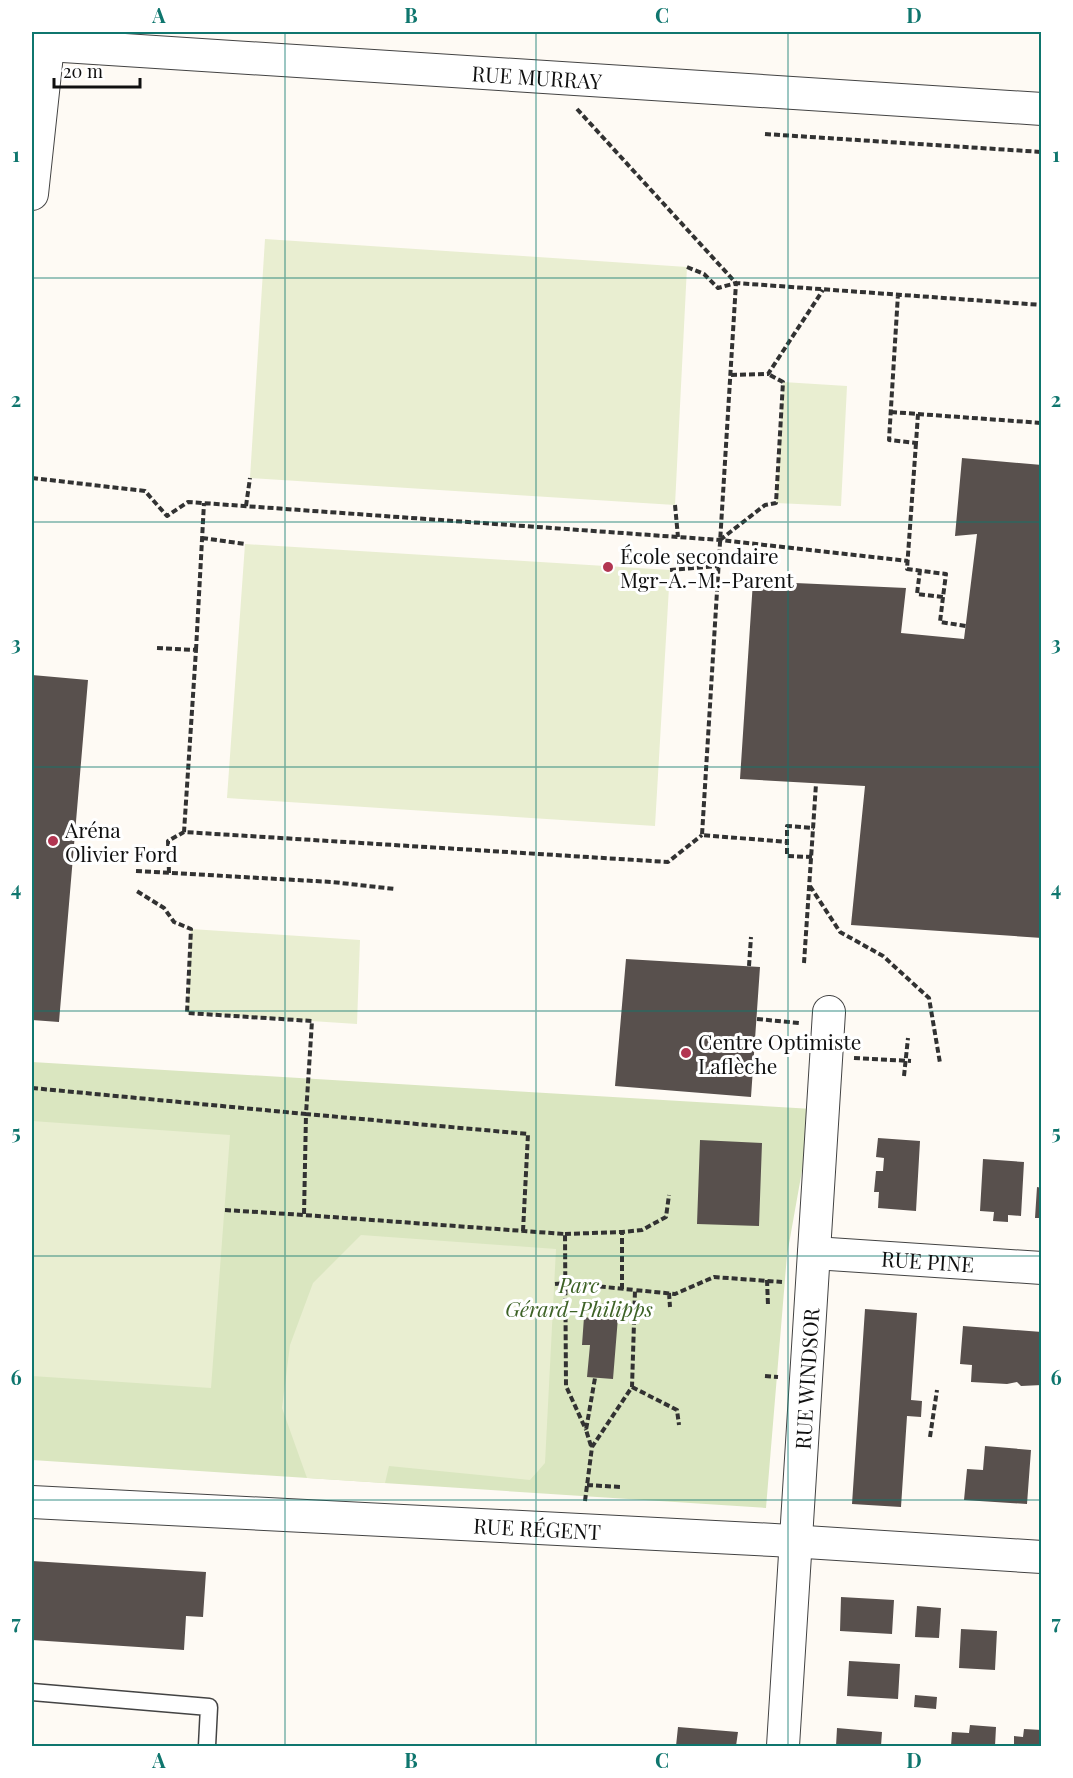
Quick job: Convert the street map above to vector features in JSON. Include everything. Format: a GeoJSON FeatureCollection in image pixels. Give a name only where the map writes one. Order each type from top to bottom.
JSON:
{"type":"FeatureCollection","features":[{"type":"Feature","properties":{"kind":"street","name":"RUE MURRAY"},"geometry":{"type":"LineString","coordinates":[[40,44],[1041,109]]}},
{"type":"Feature","properties":{"kind":"street"},"geometry":{"type":"LineString","coordinates":[[32,194],[40,44]]}},
{"type":"Feature","properties":{"kind":"street","name":"RUE WINDSOR"},"geometry":{"type":"LineString","coordinates":[[783,1746],[827,1056],[819,1018]]}},
{"type":"Feature","properties":{"kind":"street","name":"RUE PINE"},"geometry":{"type":"LineString","coordinates":[[814,1253],[1041,1268]]}},
{"type":"Feature","properties":{"kind":"street","name":"RUE RÉGENT"},"geometry":{"type":"LineString","coordinates":[[32,1502],[796,1541],[1041,1557]]}},
{"type":"Feature","properties":{"kind":"lane"},"geometry":{"type":"LineString","coordinates":[[32,1692],[209,1707],[207,1746]]}},
{"type":"Feature","properties":{"kind":"path"},"geometry":{"type":"LineString","coordinates":[[570,105],[575,107],[736,283],[702,835]]}},
{"type":"Feature","properties":{"kind":"path"},"geometry":{"type":"LineString","coordinates":[[765,134],[1041,152]]}},
{"type":"Feature","properties":{"kind":"path"},"geometry":{"type":"LineString","coordinates":[[687,267],[704,274],[718,288],[736,283],[1041,305]]}},
{"type":"Feature","properties":{"kind":"path"},"geometry":{"type":"LineString","coordinates":[[768,374],[823,289]]}},
{"type":"Feature","properties":{"kind":"path"},"geometry":{"type":"LineString","coordinates":[[898,294],[889,440],[916,443]]}},
{"type":"Feature","properties":{"kind":"path"},"geometry":{"type":"LineString","coordinates":[[720,540],[765,505],[776,503],[783,382],[768,374],[731,375]]}},
{"type":"Feature","properties":{"kind":"path"},"geometry":{"type":"LineString","coordinates":[[891,412],[1041,423]]}},
{"type":"Feature","properties":{"kind":"path"},"geometry":{"type":"LineString","coordinates":[[918,414],[908,569],[946,573],[940,622],[966,626]]}},
{"type":"Feature","properties":{"kind":"path"},"geometry":{"type":"LineString","coordinates":[[32,478],[145,491],[167,516],[188,502],[720,540],[908,561]]}},
{"type":"Feature","properties":{"kind":"path"},"geometry":{"type":"LineString","coordinates":[[246,506],[250,478]]}},
{"type":"Feature","properties":{"kind":"path"},"geometry":{"type":"LineString","coordinates":[[184,832],[204,503]]}},
{"type":"Feature","properties":{"kind":"path"},"geometry":{"type":"LineString","coordinates":[[675,505],[678,537]]}},
{"type":"Feature","properties":{"kind":"path"},"geometry":{"type":"LineString","coordinates":[[202,538],[244,544]]}},
{"type":"Feature","properties":{"kind":"path"},"geometry":{"type":"LineString","coordinates":[[670,570],[719,566]]}},
{"type":"Feature","properties":{"kind":"path"},"geometry":{"type":"LineString","coordinates":[[920,570],[917,594],[943,597]]}},
{"type":"Feature","properties":{"kind":"path"},"geometry":{"type":"LineString","coordinates":[[157,648],[196,650]]}},
{"type":"Feature","properties":{"kind":"path"},"geometry":{"type":"LineString","coordinates":[[804,963],[816,784]]}},
{"type":"Feature","properties":{"kind":"path"},"geometry":{"type":"LineString","coordinates":[[812,857],[787,856],[787,826],[813,828]]}},
{"type":"Feature","properties":{"kind":"path"},"geometry":{"type":"LineString","coordinates":[[169,873],[168,841],[184,832],[668,862],[702,835],[787,842]]}},
{"type":"Feature","properties":{"kind":"path"},"geometry":{"type":"LineString","coordinates":[[136,871],[332,882],[395,889]]}},
{"type":"Feature","properties":{"kind":"path"},"geometry":{"type":"LineString","coordinates":[[810,886],[840,932],[883,956],[929,998],[940,1063]]}},
{"type":"Feature","properties":{"kind":"path"},"geometry":{"type":"LineString","coordinates":[[135,890],[164,908],[174,922],[190,929],[187,1013],[312,1021],[306,1114],[304,1215]]}},
{"type":"Feature","properties":{"kind":"path"},"geometry":{"type":"LineString","coordinates":[[749,966],[751,937]]}},
{"type":"Feature","properties":{"kind":"path"},"geometry":{"type":"LineString","coordinates":[[757,1019],[819,1018]]}},
{"type":"Feature","properties":{"kind":"path"},"geometry":{"type":"LineString","coordinates":[[904,1076],[908,1061],[908,1038]]}},
{"type":"Feature","properties":{"kind":"path"},"geometry":{"type":"LineString","coordinates":[[827,1056],[908,1061]]}},
{"type":"Feature","properties":{"kind":"path"},"geometry":{"type":"LineString","coordinates":[[32,1089],[466,1131],[528,1134],[523,1231]]}},
{"type":"Feature","properties":{"kind":"path"},"geometry":{"type":"LineString","coordinates":[[225,1210],[565,1234],[642,1230],[666,1217],[669,1195]]}},
{"type":"Feature","properties":{"kind":"path"},"geometry":{"type":"LineString","coordinates":[[622,1232],[622,1289]]}},
{"type":"Feature","properties":{"kind":"path"},"geometry":{"type":"LineString","coordinates":[[565,1234],[566,1386],[592,1447]]}},
{"type":"Feature","properties":{"kind":"path"},"geometry":{"type":"LineString","coordinates":[[555,1284],[566,1283],[675,1294],[714,1277],[791,1283]]}},
{"type":"Feature","properties":{"kind":"path"},"geometry":{"type":"LineString","coordinates":[[767,1280],[768,1305]]}},
{"type":"Feature","properties":{"kind":"path"},"geometry":{"type":"LineString","coordinates":[[579,1531],[592,1447],[632,1387],[635,1290]]}},
{"type":"Feature","properties":{"kind":"path"},"geometry":{"type":"LineString","coordinates":[[669,1293],[670,1307]]}},
{"type":"Feature","properties":{"kind":"path"},"geometry":{"type":"LineString","coordinates":[[586,1430],[595,1378]]}},
{"type":"Feature","properties":{"kind":"path"},"geometry":{"type":"LineString","coordinates":[[632,1387],[677,1410],[679,1425]]}},
{"type":"Feature","properties":{"kind":"path"},"geometry":{"type":"LineString","coordinates":[[930,1437],[937,1390]]}},
{"type":"Feature","properties":{"kind":"path"},"geometry":{"type":"LineString","coordinates":[[587,1485],[621,1487]]}},
{"type":"Feature","properties":{"kind":"green space"},"geometry":{"type":"Polygon","coordinates":[[[265,239],[687,267],[675,505],[250,478],[265,239]]]}},
{"type":"Feature","properties":{"kind":"green space"},"geometry":{"type":"Polygon","coordinates":[[[783,382],[847,386],[841,506],[776,503],[783,382]]]}},
{"type":"Feature","properties":{"kind":"green space"},"geometry":{"type":"Polygon","coordinates":[[[245,544],[670,570],[655,826],[227,798],[245,544]]]}},
{"type":"Feature","properties":{"kind":"green space"},"geometry":{"type":"Polygon","coordinates":[[[191,929],[360,940],[357,1024],[187,1013],[191,929]]]}},
{"type":"Feature","properties":{"kind":"green space","name":"Parc Gérard-Philipps"},"geometry":{"type":"Polygon","coordinates":[[[32,1062],[813,1109],[787,1255],[766,1508],[32,1460],[32,1062]]]}},
{"type":"Feature","properties":{"kind":"green space"},"geometry":{"type":"Polygon","coordinates":[[[32,1121],[230,1135],[211,1388],[32,1376],[32,1121]]]}},
{"type":"Feature","properties":{"kind":"green space"},"geometry":{"type":"Polygon","coordinates":[[[361,1235],[556,1249],[545,1463],[530,1480],[389,1466],[385,1483],[307,1478],[282,1408],[290,1345],[313,1283],[361,1235]]]}},
{"type":"Feature","properties":{"kind":"building"},"geometry":{"type":"Polygon","coordinates":[[[962,458],[1042,465],[1042,938],[851,925],[865,786],[740,779],[753,581],[906,588],[901,633],[964,639],[977,534],[955,536],[962,458]]]}},
{"type":"Feature","properties":{"kind":"building","name":"Aréna Olivier Ford"},"geometry":{"type":"Polygon","coordinates":[[[32,675],[88,680],[59,1022],[32,1020],[32,675]]]}},
{"type":"Feature","properties":{"kind":"building","name":"Centre Optimiste Laflèche"},"geometry":{"type":"Polygon","coordinates":[[[626,959],[760,967],[751,1097],[615,1086],[626,959]]]}},
{"type":"Feature","properties":{"kind":"building"},"geometry":{"type":"Polygon","coordinates":[[[878,1138],[920,1141],[916,1211],[878,1208],[879,1192],[874,1192],[876,1171],[883,1171],[884,1158],[876,1157],[878,1138]]]}},
{"type":"Feature","properties":{"kind":"building"},"geometry":{"type":"Polygon","coordinates":[[[700,1140],[762,1143],[759,1226],[697,1224],[700,1140]]]}},
{"type":"Feature","properties":{"kind":"building"},"geometry":{"type":"Polygon","coordinates":[[[983,1159],[1024,1162],[1021,1216],[1008,1215],[1008,1222],[993,1221],[994,1212],[980,1211],[983,1159]]]}},
{"type":"Feature","properties":{"kind":"building"},"geometry":{"type":"Polygon","coordinates":[[[1037,1187],[1042,1188],[1042,1218],[1035,1218],[1037,1187]]]}},
{"type":"Feature","properties":{"kind":"building"},"geometry":{"type":"Polygon","coordinates":[[[593,1303],[619,1305],[613,1379],[587,1377],[590,1345],[582,1345],[584,1317],[592,1318],[593,1303]]]}},
{"type":"Feature","properties":{"kind":"building"},"geometry":{"type":"Polygon","coordinates":[[[865,1309],[917,1313],[911,1400],[922,1401],[921,1417],[907,1416],[901,1507],[852,1504],[865,1309]]]}},
{"type":"Feature","properties":{"kind":"building"},"geometry":{"type":"Polygon","coordinates":[[[963,1326],[1042,1332],[1042,1385],[1021,1386],[1017,1382],[1007,1384],[971,1382],[972,1365],[960,1364],[963,1326]]]}},
{"type":"Feature","properties":{"kind":"building"},"geometry":{"type":"Polygon","coordinates":[[[985,1446],[1031,1450],[1027,1504],[964,1500],[967,1469],[983,1470],[985,1446]]]}},
{"type":"Feature","properties":{"kind":"building"},"geometry":{"type":"Polygon","coordinates":[[[32,1561],[206,1572],[203,1617],[186,1616],[184,1650],[32,1640],[32,1561]]]}},
{"type":"Feature","properties":{"kind":"building"},"geometry":{"type":"Polygon","coordinates":[[[841,1597],[894,1600],[892,1634],[840,1631],[841,1597]]]}},
{"type":"Feature","properties":{"kind":"building"},"geometry":{"type":"Polygon","coordinates":[[[917,1606],[941,1608],[939,1638],[915,1637],[917,1606]]]}},
{"type":"Feature","properties":{"kind":"building"},"geometry":{"type":"Polygon","coordinates":[[[961,1629],[997,1631],[995,1670],[959,1668],[961,1629]]]}},
{"type":"Feature","properties":{"kind":"building"},"geometry":{"type":"Polygon","coordinates":[[[849,1661],[900,1664],[898,1699],[847,1696],[849,1661]]]}},
{"type":"Feature","properties":{"kind":"building"},"geometry":{"type":"Polygon","coordinates":[[[915,1695],[937,1697],[936,1709],[914,1707],[915,1695]]]}},
{"type":"Feature","properties":{"kind":"building"},"geometry":{"type":"Polygon","coordinates":[[[970,1725],[996,1727],[995,1746],[951,1746],[952,1732],[969,1733],[970,1725]]]}},
{"type":"Feature","properties":{"kind":"building"},"geometry":{"type":"Polygon","coordinates":[[[678,1727],[738,1732],[736,1746],[676,1746],[678,1727]]]}},
{"type":"Feature","properties":{"kind":"building"},"geometry":{"type":"Polygon","coordinates":[[[837,1728],[882,1732],[881,1746],[836,1746],[837,1728]]]}},
{"type":"Feature","properties":{"kind":"building"},"geometry":{"type":"Polygon","coordinates":[[[1024,1729],[1042,1730],[1042,1746],[1014,1746],[1014,1736],[1023,1737],[1024,1729]]]}},
{"type":"Feature","properties":{"kind":"place","name":"École secondaire Mgr-A.-M.-Parent"},"geometry":{"type":"Point","coordinates":[608,567]}},
{"type":"Feature","properties":{"kind":"place","name":"Aréna Olivier Ford"},"geometry":{"type":"Point","coordinates":[53,841]}},
{"type":"Feature","properties":{"kind":"place","name":"Centre Optimiste Laflèche"},"geometry":{"type":"Point","coordinates":[686,1053]}}]}
